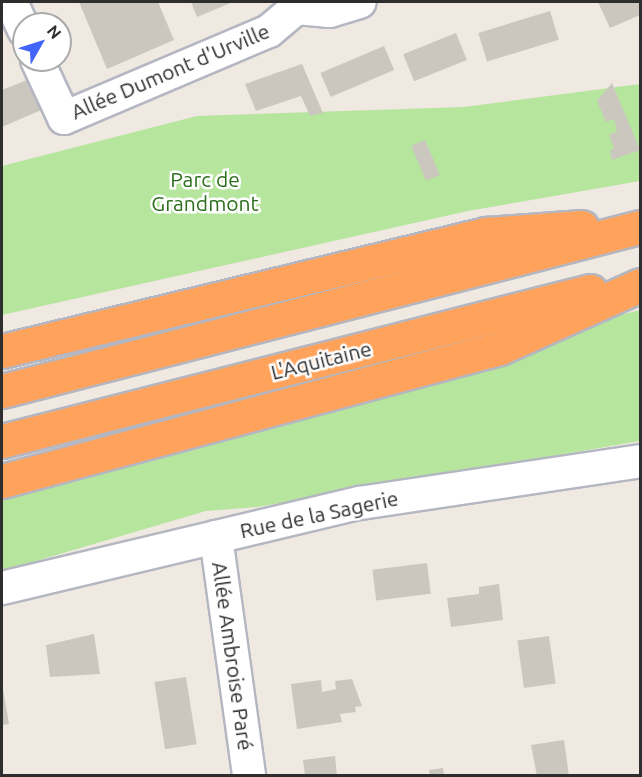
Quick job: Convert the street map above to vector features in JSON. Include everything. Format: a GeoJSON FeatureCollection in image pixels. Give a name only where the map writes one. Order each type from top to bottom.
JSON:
{"type":"FeatureCollection","features":[{"type":"Feature","properties":{"kind":"highway"},"geometry":{"type":"LineString","coordinates":[[2,351],[485,234],[640,225]]}},
{"type":"Feature","properties":{"kind":"highway"},"geometry":{"type":"LineString","coordinates":[[2,391],[640,225]]}},
{"type":"Feature","properties":{"kind":"highway","name":"L'Aquitaine"},"geometry":{"type":"LineString","coordinates":[[2,441],[640,278]]}},
{"type":"Feature","properties":{"kind":"highway"},"geometry":{"type":"LineString","coordinates":[[2,480],[500,348],[640,285]]}},
{"type":"Feature","properties":{"kind":"street","name":"Allée Dumont d'Urville"},"geometry":{"type":"LineString","coordinates":[[43,72],[64,118],[269,31],[297,5],[330,11],[360,2]]}},
{"type":"Feature","properties":{"kind":"street","name":"Rue de la Sagerie"},"geometry":{"type":"LineString","coordinates":[[2,588],[360,503],[640,461]]}},
{"type":"Feature","properties":{"kind":"street","name":"Allée Ambroise Paré"},"geometry":{"type":"LineString","coordinates":[[216,537],[249,776]]}},
{"type":"Feature","properties":{"kind":"green space","name":"Parc de Grandmont"},"geometry":{"type":"Polygon","coordinates":[[[640,84],[640,181],[468,211],[2,315],[2,166],[197,116],[464,107],[640,84]]]}},
{"type":"Feature","properties":{"kind":"green space"},"geometry":{"type":"Polygon","coordinates":[[[640,310],[640,441],[257,507],[206,511],[2,571],[2,494],[537,336],[640,310]]]}},
{"type":"Feature","properties":{"kind":"building"},"geometry":{"type":"Polygon","coordinates":[[[79,2],[158,2],[174,40],[107,69],[79,2]]]}},
{"type":"Feature","properties":{"kind":"building"},"geometry":{"type":"Polygon","coordinates":[[[191,2],[233,2],[197,17],[191,2]]]}},
{"type":"Feature","properties":{"kind":"building"},"geometry":{"type":"Polygon","coordinates":[[[598,2],[640,2],[640,15],[610,28],[598,2]]]}},
{"type":"Feature","properties":{"kind":"building"},"geometry":{"type":"Polygon","coordinates":[[[550,11],[559,40],[487,62],[478,33],[550,11]]]}},
{"type":"Feature","properties":{"kind":"building"},"geometry":{"type":"Polygon","coordinates":[[[456,33],[467,60],[414,81],[403,54],[456,33]]]}},
{"type":"Feature","properties":{"kind":"building"},"geometry":{"type":"Polygon","coordinates":[[[384,46],[394,70],[331,97],[320,73],[384,46]]]}},
{"type":"Feature","properties":{"kind":"building"},"geometry":{"type":"Polygon","coordinates":[[[302,64],[323,113],[310,116],[301,96],[256,111],[245,84],[302,64]]]}},
{"type":"Feature","properties":{"kind":"building"},"geometry":{"type":"Polygon","coordinates":[[[32,78],[46,108],[2,127],[2,90],[32,78]]]}},
{"type":"Feature","properties":{"kind":"building"},"geometry":{"type":"Polygon","coordinates":[[[612,83],[640,150],[612,160],[610,151],[614,148],[609,135],[617,131],[614,119],[606,122],[597,101],[612,83]]]}},
{"type":"Feature","properties":{"kind":"building"},"geometry":{"type":"Polygon","coordinates":[[[425,140],[440,175],[426,181],[411,146],[425,140]]]}},
{"type":"Feature","properties":{"kind":"building"},"geometry":{"type":"Polygon","coordinates":[[[427,563],[431,594],[376,600],[372,570],[427,563]]]}},
{"type":"Feature","properties":{"kind":"building"},"geometry":{"type":"Polygon","coordinates":[[[499,584],[503,620],[451,627],[447,598],[479,594],[479,587],[499,584]]]}},
{"type":"Feature","properties":{"kind":"building"},"geometry":{"type":"Polygon","coordinates":[[[94,634],[100,674],[50,677],[46,645],[94,634]]]}},
{"type":"Feature","properties":{"kind":"building"},"geometry":{"type":"Polygon","coordinates":[[[549,636],[556,684],[524,688],[517,640],[549,636]]]}},
{"type":"Feature","properties":{"kind":"building"},"geometry":{"type":"Polygon","coordinates":[[[186,677],[197,744],[165,749],[154,682],[186,677]]]}},
{"type":"Feature","properties":{"kind":"building"},"geometry":{"type":"Polygon","coordinates":[[[352,679],[362,706],[355,707],[356,712],[340,714],[342,722],[297,729],[291,684],[321,680],[322,692],[336,689],[335,681],[352,679]]]}},
{"type":"Feature","properties":{"kind":"building"},"geometry":{"type":"Polygon","coordinates":[[[2,683],[9,724],[2,725],[2,683]]]}},
{"type":"Feature","properties":{"kind":"building"},"geometry":{"type":"Polygon","coordinates":[[[564,740],[569,776],[537,776],[531,745],[564,740]]]}},
{"type":"Feature","properties":{"kind":"building"},"geometry":{"type":"Polygon","coordinates":[[[335,756],[337,776],[305,776],[303,760],[335,756]]]}},
{"type":"Feature","properties":{"kind":"building"},"geometry":{"type":"Polygon","coordinates":[[[443,768],[444,776],[430,776],[429,770],[443,768]]]}}]}
